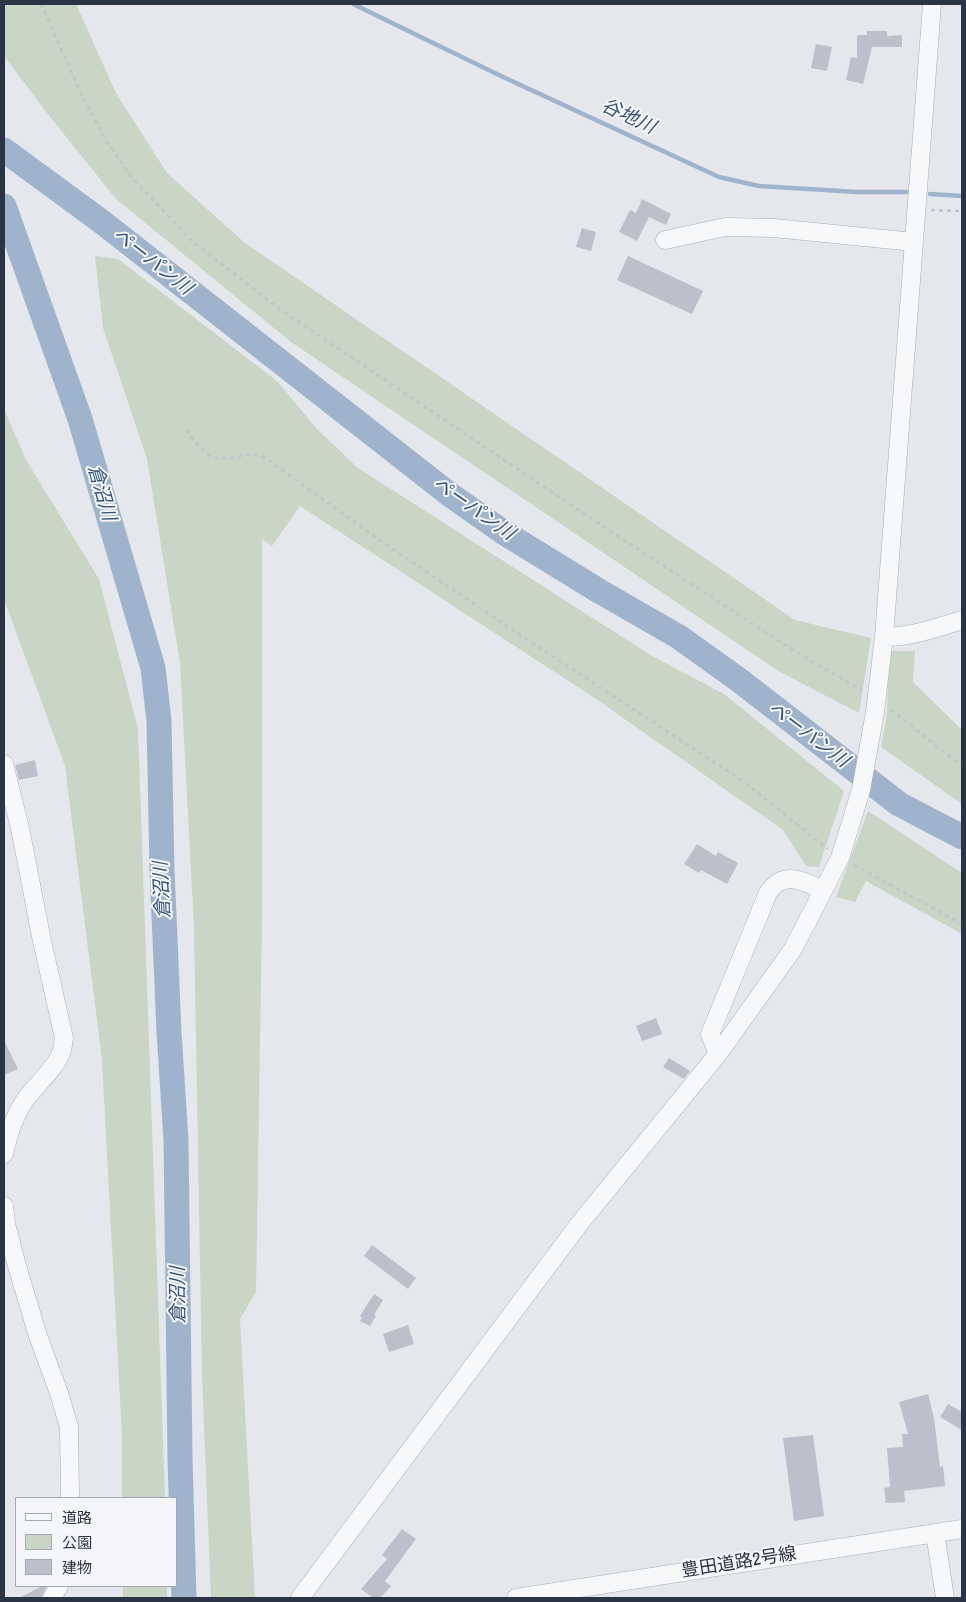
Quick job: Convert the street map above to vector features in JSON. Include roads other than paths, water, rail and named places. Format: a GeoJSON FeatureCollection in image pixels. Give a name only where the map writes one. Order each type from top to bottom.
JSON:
{"type":"FeatureCollection","features":[{"type":"Feature","properties":{"kind":"street"},"geometry":{"type":"LineString","coordinates":[[300,1598],[580,1223],[718,1054],[793,949],[841,854],[860,790],[876,706],[884,637],[932,4]]}},
{"type":"Feature","properties":{"kind":"street"},"geometry":{"type":"LineString","coordinates":[[665,240],[724,228],[774,228],[914,242]]}},
{"type":"Feature","properties":{"kind":"street"},"geometry":{"type":"LineString","coordinates":[[884,637],[899,637],[923,632],[962,620]]}},
{"type":"Feature","properties":{"kind":"street"},"geometry":{"type":"LineString","coordinates":[[4,764],[20,828],[42,941],[64,1038],[61,1053],[47,1074],[25,1100],[9,1132],[4,1154]]}},
{"type":"Feature","properties":{"kind":"street"},"geometry":{"type":"LineString","coordinates":[[718,1054],[710,1034],[768,893],[774,884],[789,879],[798,879],[823,890]]}},
{"type":"Feature","properties":{"kind":"street"},"geometry":{"type":"LineString","coordinates":[[4,1206],[6,1224],[17,1266],[38,1336],[59,1392],[69,1427],[70,1497]]}},
{"type":"Feature","properties":{"kind":"street","name":"豊田道路2号線"},"geometry":{"type":"LineString","coordinates":[[516,1598],[962,1529]]}},
{"type":"Feature","properties":{"kind":"street"},"geometry":{"type":"LineString","coordinates":[[935,1533],[946,1598]]}},
{"type":"Feature","properties":{"kind":"street"},"geometry":{"type":"LineString","coordinates":[[52,1598],[58,1587]]}},
{"type":"Feature","properties":{"kind":"waterway","name":"谷地川"},"geometry":{"type":"LineString","coordinates":[[353,4],[501,76],[719,177],[759,186],[857,192],[907,192]]}},
{"type":"Feature","properties":{"kind":"waterway","name":"ペーパン川"},"geometry":{"type":"LineString","coordinates":[[4,150],[102,222],[449,494],[503,532],[679,637],[739,680],[899,804],[962,837]]}},
{"type":"Feature","properties":{"kind":"waterway","name":"谷地川"},"geometry":{"type":"LineString","coordinates":[[930,194],[962,196]]}},
{"type":"Feature","properties":{"kind":"waterway","name":"倉沼川"},"geometry":{"type":"LineString","coordinates":[[4,206],[80,419],[153,668],[159,721],[162,870],[176,1140],[180,1457],[184,1598]]}}]}
